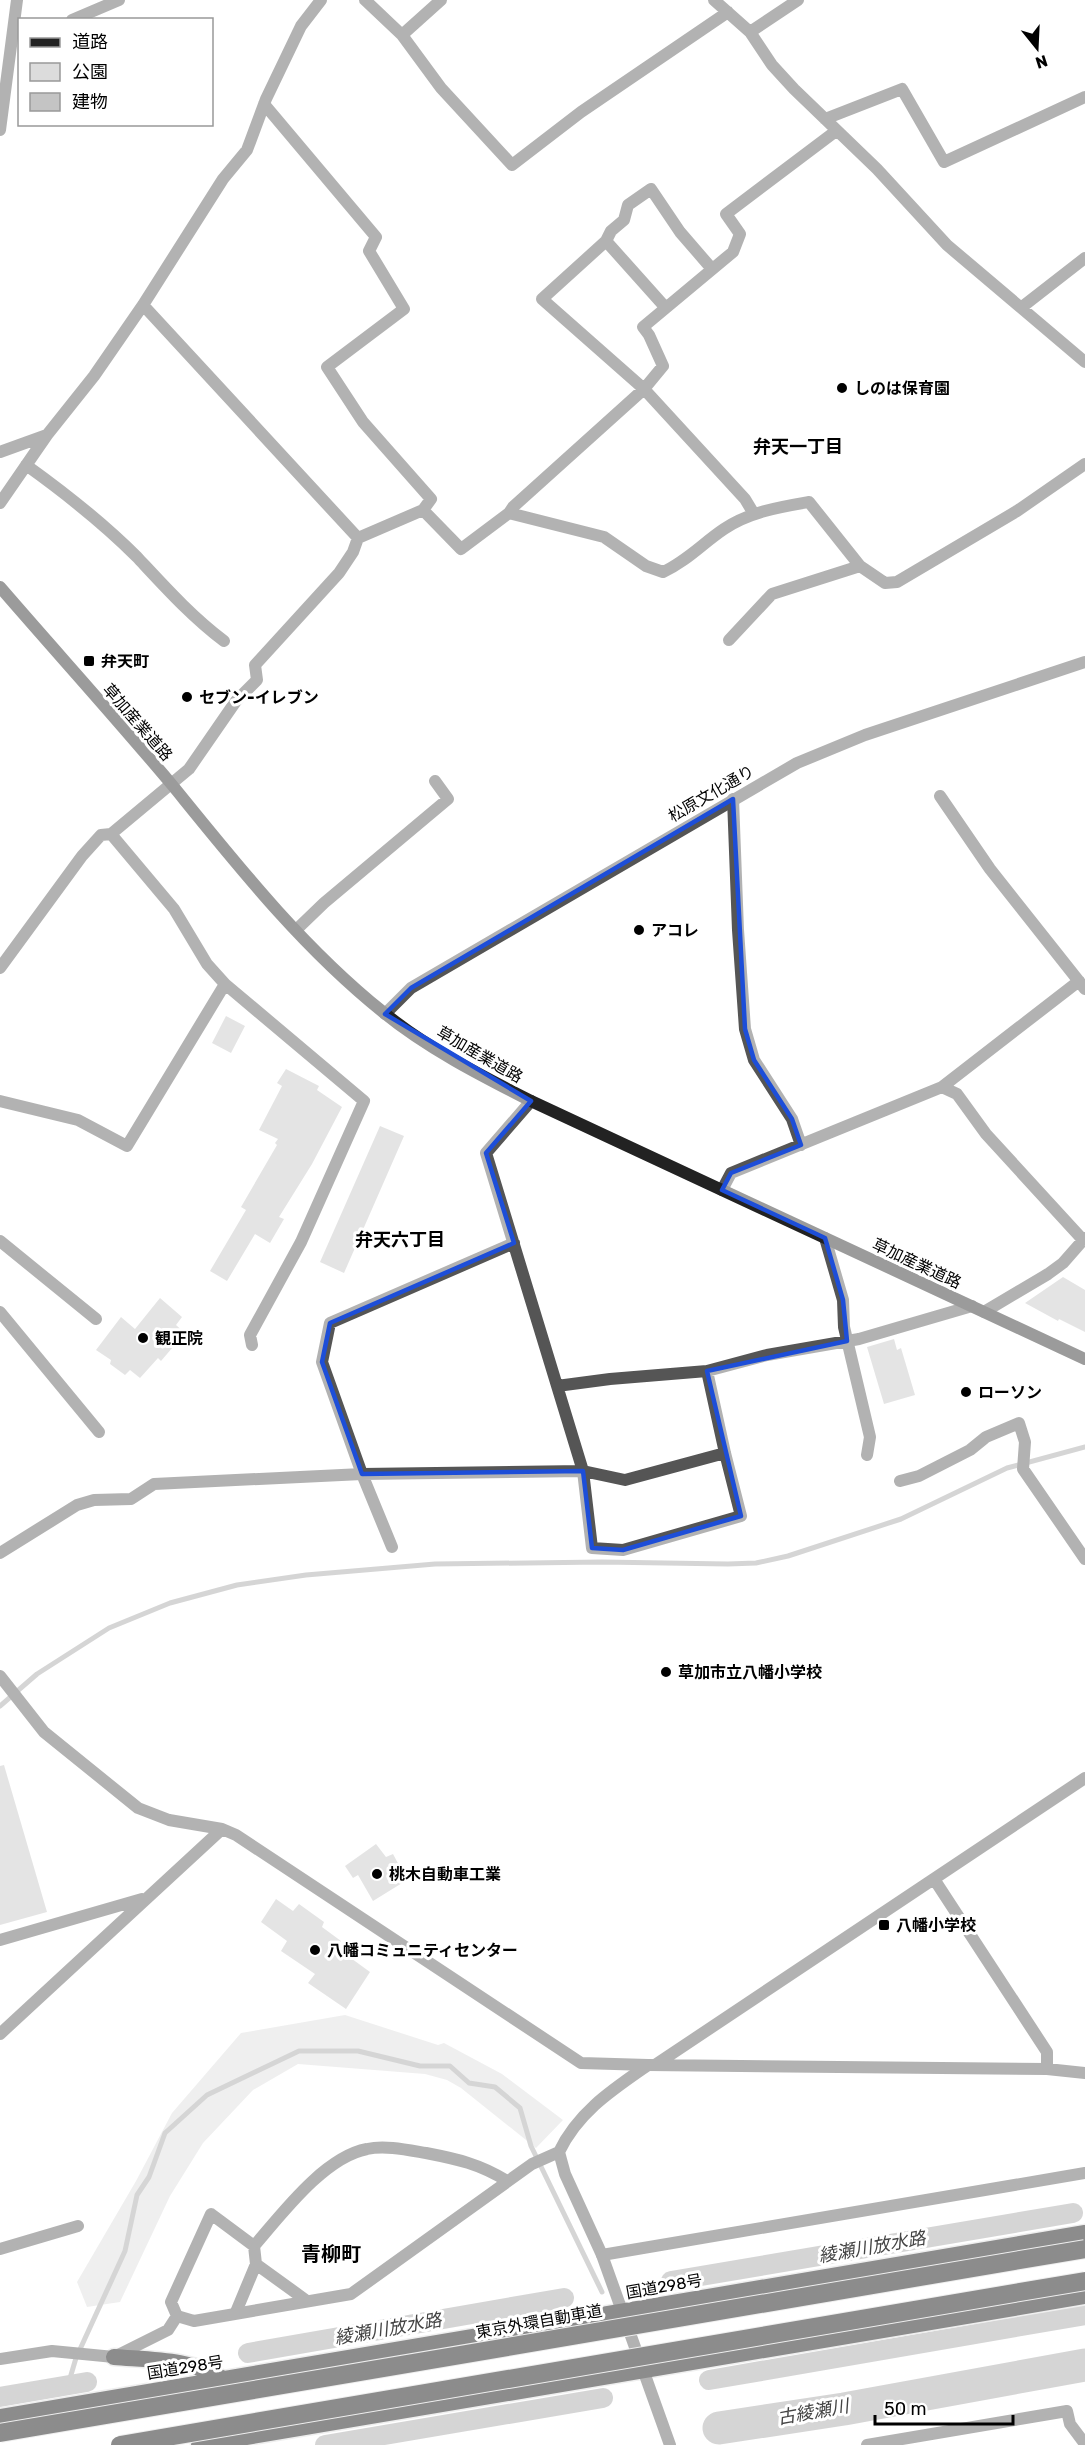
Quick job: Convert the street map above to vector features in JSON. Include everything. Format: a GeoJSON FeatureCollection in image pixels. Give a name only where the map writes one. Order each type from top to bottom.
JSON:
{"type":"FeatureCollection","features":[{"type":"Feature","properties":{"kind":"highway","name":"国道298号"},"geometry":{"type":"LineString","coordinates":[[0,2417],[1085,2233]]}},
{"type":"Feature","properties":{"kind":"highway","name":"東京外環自動車道"},"geometry":{"type":"LineString","coordinates":[[0,2433],[1085,2249]]}},
{"type":"Feature","properties":{"kind":"highway"},"geometry":{"type":"LineString","coordinates":[[120,2445],[1085,2281]]}},
{"type":"Feature","properties":{"kind":"highway"},"geometry":{"type":"LineString","coordinates":[[199,2445],[1085,2296]]}},
{"type":"Feature","properties":{"kind":"highway"},"geometry":{"type":"LineString","coordinates":[[114,2357],[187,2364],[211,2372],[223,2379]]}},
{"type":"Feature","properties":{"kind":"main road","name":"草加産業道路"},"geometry":{"type":"LineString","coordinates":[[0,587],[172,785],[259,892],[328,964],[385,1014],[483,1077],[531,1101],[1085,1359]]}},
{"type":"Feature","properties":{"kind":"street"},"geometry":{"type":"LineString","coordinates":[[0,130],[15,43],[17,0]]}},
{"type":"Feature","properties":{"kind":"street"},"geometry":{"type":"LineString","coordinates":[[77,18],[119,0]]}},
{"type":"Feature","properties":{"kind":"street"},"geometry":{"type":"LineString","coordinates":[[0,503],[47,435],[94,376],[143,305],[223,179],[247,150],[264,104],[301,26],[321,0]]}},
{"type":"Feature","properties":{"kind":"street"},"geometry":{"type":"LineString","coordinates":[[365,0],[402,35],[441,88],[512,165],[581,112],[728,12]]}},
{"type":"Feature","properties":{"kind":"street"},"geometry":{"type":"LineString","coordinates":[[402,35],[441,0]]}},
{"type":"Feature","properties":{"kind":"street"},"geometry":{"type":"LineString","coordinates":[[714,0],[750,32],[772,65],[836,131],[877,169],[947,245],[1085,362]]}},
{"type":"Feature","properties":{"kind":"street"},"geometry":{"type":"LineString","coordinates":[[750,32],[798,0]]}},
{"type":"Feature","properties":{"kind":"street"},"geometry":{"type":"LineString","coordinates":[[825,119],[902,89],[944,162],[1085,96]]}},
{"type":"Feature","properties":{"kind":"street"},"geometry":{"type":"LineString","coordinates":[[0,968],[82,856],[101,835],[111,834],[189,769],[236,701],[257,680],[255,665],[334,579],[353,552],[358,538],[423,510],[431,499],[363,422],[327,367],[404,309],[369,251],[376,237],[264,104]]}},
{"type":"Feature","properties":{"kind":"street"},"geometry":{"type":"LineString","coordinates":[[423,510],[461,549],[509,513],[644,389],[663,366],[643,327],[734,252],[740,234],[726,214],[836,131]]}},
{"type":"Feature","properties":{"kind":"street"},"geometry":{"type":"LineString","coordinates":[[712,269],[680,232],[651,189],[628,206],[624,220],[611,231],[606,241],[542,299],[644,389],[745,499],[754,514]]}},
{"type":"Feature","properties":{"kind":"street"},"geometry":{"type":"LineString","coordinates":[[606,241],[665,307]]}},
{"type":"Feature","properties":{"kind":"street"},"geometry":{"type":"LineString","coordinates":[[1022,307],[1085,258]]}},
{"type":"Feature","properties":{"kind":"street"},"geometry":{"type":"LineString","coordinates":[[143,305],[358,538]]}},
{"type":"Feature","properties":{"kind":"street"},"geometry":{"type":"LineString","coordinates":[[0,452],[47,435]]}},
{"type":"Feature","properties":{"kind":"street"},"geometry":{"type":"LineString","coordinates":[[509,513],[604,537],[646,566],[663,572],[680,565],[724,529],[754,514],[809,501],[860,566],[885,583],[897,582],[1017,510],[1085,464]]}},
{"type":"Feature","properties":{"kind":"street"},"geometry":{"type":"LineString","coordinates":[[26,465],[83,508],[136,557],[174,598],[224,640]]}},
{"type":"Feature","properties":{"kind":"street"},"geometry":{"type":"LineString","coordinates":[[729,640],[772,594],[860,566]]}},
{"type":"Feature","properties":{"kind":"street","name":"松原文化通り"},"geometry":{"type":"LineString","coordinates":[[385,1014],[411,988],[797,763],[865,735],[1085,662]]}},
{"type":"Feature","properties":{"kind":"street"},"geometry":{"type":"LineString","coordinates":[[296,930],[324,903],[448,799],[435,781]]}},
{"type":"Feature","properties":{"kind":"street"},"geometry":{"type":"LineString","coordinates":[[722,1190],[731,1173],[942,1087],[1082,985],[990,869],[940,796]]}},
{"type":"Feature","properties":{"kind":"street"},"geometry":{"type":"LineString","coordinates":[[733,799],[738,930],[745,1029],[754,1060],[792,1119],[801,1145]]}},
{"type":"Feature","properties":{"kind":"street"},"geometry":{"type":"LineString","coordinates":[[111,834],[174,909],[207,964],[225,984],[364,1101],[301,1242],[250,1335],[252,1345]]}},
{"type":"Feature","properties":{"kind":"street"},"geometry":{"type":"LineString","coordinates":[[0,1101],[78,1120],[127,1146],[225,984]]}},
{"type":"Feature","properties":{"kind":"street"},"geometry":{"type":"LineString","coordinates":[[942,1087],[957,1094],[986,1134],[1084,1239],[1063,1263],[1048,1274],[984,1312]]}},
{"type":"Feature","properties":{"kind":"street"},"geometry":{"type":"LineString","coordinates":[[531,1101],[486,1153],[583,1471],[592,1548],[623,1550],[741,1516],[724,1453],[707,1371]]}},
{"type":"Feature","properties":{"kind":"street"},"geometry":{"type":"LineString","coordinates":[[825,1238],[843,1300],[844,1327],[870,1437],[867,1455]]}},
{"type":"Feature","properties":{"kind":"street"},"geometry":{"type":"LineString","coordinates":[[0,1241],[96,1319]]}},
{"type":"Feature","properties":{"kind":"street"},"geometry":{"type":"LineString","coordinates":[[392,1547],[362,1474],[322,1362],[330,1323],[514,1243]]}},
{"type":"Feature","properties":{"kind":"street"},"geometry":{"type":"LineString","coordinates":[[557,1386],[610,1378],[707,1371],[767,1355],[847,1341],[972,1306]]}},
{"type":"Feature","properties":{"kind":"street"},"geometry":{"type":"LineString","coordinates":[[0,1312],[99,1432]]}},
{"type":"Feature","properties":{"kind":"street"},"geometry":{"type":"LineString","coordinates":[[900,1481],[919,1476],[970,1450],[986,1437],[1019,1423],[1025,1442],[1023,1469],[1085,1558]]}},
{"type":"Feature","properties":{"kind":"street"},"geometry":{"type":"LineString","coordinates":[[0,1553],[77,1505],[94,1500],[131,1498],[154,1484],[362,1474],[583,1471],[625,1480],[724,1453]]}},
{"type":"Feature","properties":{"kind":"street"},"geometry":{"type":"LineString","coordinates":[[0,1676],[45,1732],[138,1808],[169,1820],[222,1828],[236,1835],[581,2063],[1047,2069],[1085,2073]]}},
{"type":"Feature","properties":{"kind":"street"},"geometry":{"type":"LineString","coordinates":[[177,2316],[194,2321],[351,2294],[507,2181],[532,2164],[559,2152],[576,2123],[588,2110],[652,2065],[1085,1778]]}},
{"type":"Feature","properties":{"kind":"street"},"geometry":{"type":"LineString","coordinates":[[0,2034],[222,1828]]}},
{"type":"Feature","properties":{"kind":"street"},"geometry":{"type":"LineString","coordinates":[[934,1879],[1047,2052],[1047,2069]]}},
{"type":"Feature","properties":{"kind":"street"},"geometry":{"type":"LineString","coordinates":[[0,1940],[146,1898]]}},
{"type":"Feature","properties":{"kind":"street"},"geometry":{"type":"LineString","coordinates":[[254,2247],[303,2189],[339,2160],[367,2149],[406,2150],[452,2158],[485,2168],[507,2181]]}},
{"type":"Feature","properties":{"kind":"street"},"geometry":{"type":"LineString","coordinates":[[559,2152],[565,2174],[602,2255],[670,2445]]}},
{"type":"Feature","properties":{"kind":"street"},"geometry":{"type":"LineString","coordinates":[[602,2255],[1085,2173]]}},
{"type":"Feature","properties":{"kind":"street"},"geometry":{"type":"LineString","coordinates":[[177,2316],[171,2302],[211,2214],[254,2247],[256,2264],[236,2312]]}},
{"type":"Feature","properties":{"kind":"street"},"geometry":{"type":"LineString","coordinates":[[0,2248],[78,2226]]}},
{"type":"Feature","properties":{"kind":"street"},"geometry":{"type":"LineString","coordinates":[[256,2264],[308,2301]]}},
{"type":"Feature","properties":{"kind":"street"},"geometry":{"type":"LineString","coordinates":[[0,2359],[52,2351],[114,2357],[168,2330],[177,2316]]}},
{"type":"Feature","properties":{"kind":"street"},"geometry":{"type":"LineString","coordinates":[[867,2445],[1067,2410],[1070,2424],[1085,2444]]}},
{"type":"Feature","properties":{"kind":"highlighted area"},"geometry":{"type":"Polygon","coordinates":[[[733,799],[745,1029],[754,1060],[792,1119],[801,1145],[731,1173],[722,1190],[825,1238],[843,1300],[847,1341],[707,1371],[741,1516],[623,1550],[592,1548],[583,1471],[362,1474],[322,1362],[330,1323],[514,1243],[486,1153],[531,1101],[385,1014],[411,988],[733,799]]]}},
{"type":"Feature","properties":{"kind":"green space"},"geometry":{"type":"Polygon","coordinates":[[[345,2015],[438,2045],[444,2043],[502,2074],[563,2120],[536,2148],[461,2088],[447,2080],[425,2074],[298,2064],[253,2090],[203,2143],[170,2196],[120,2302],[87,2307],[77,2282],[136,2181],[172,2113],[241,2033],[345,2015]]]}},
{"type":"Feature","properties":{"kind":"building"},"geometry":{"type":"Polygon","coordinates":[[[226,1016],[245,1026],[231,1053],[212,1043],[226,1016]]]}},
{"type":"Feature","properties":{"kind":"building"},"geometry":{"type":"Polygon","coordinates":[[[286,1069],[319,1086],[317,1090],[342,1107],[312,1164],[279,1217],[284,1219],[270,1243],[255,1234],[227,1281],[210,1271],[246,1210],[241,1207],[277,1145],[275,1143],[278,1139],[259,1130],[282,1086],[277,1083],[286,1069]]]}},
{"type":"Feature","properties":{"kind":"building"},"geometry":{"type":"Polygon","coordinates":[[[380,1126],[404,1136],[344,1273],[320,1262],[380,1126]]]}},
{"type":"Feature","properties":{"kind":"building"},"geometry":{"type":"Polygon","coordinates":[[[1063,1277],[1085,1290],[1085,1332],[1059,1319],[1058,1321],[1025,1303],[1063,1277]]]}},
{"type":"Feature","properties":{"kind":"building","name":"観正院"},"geometry":{"type":"Polygon","coordinates":[[[160,1298],[182,1317],[176,1325],[185,1333],[161,1361],[158,1358],[140,1378],[130,1370],[125,1375],[110,1364],[111,1360],[96,1350],[121,1317],[135,1329],[160,1298]]]}},
{"type":"Feature","properties":{"kind":"building"},"geometry":{"type":"Polygon","coordinates":[[[894,1339],[897,1350],[901,1348],[915,1395],[884,1404],[867,1347],[894,1339]]]}},
{"type":"Feature","properties":{"kind":"building"},"geometry":{"type":"Polygon","coordinates":[[[4,1765],[47,1912],[0,1925],[0,1766],[4,1765]]]}},
{"type":"Feature","properties":{"kind":"building"},"geometry":{"type":"Polygon","coordinates":[[[376,1844],[386,1857],[393,1854],[407,1880],[373,1901],[358,1875],[353,1878],[345,1866],[376,1844]]]}},
{"type":"Feature","properties":{"kind":"building"},"geometry":{"type":"Polygon","coordinates":[[[276,1899],[293,1911],[299,1904],[324,1922],[322,1927],[341,1941],[337,1948],[370,1972],[346,2009],[308,1983],[315,1974],[281,1951],[287,1941],[261,1922],[276,1899]]]}},
{"type":"Feature","properties":{"kind":"waterway"},"geometry":{"type":"LineString","coordinates":[[0,1706],[37,1674],[109,1628],[170,1603],[237,1585],[306,1575],[435,1564],[756,1563],[788,1556],[901,1519],[1007,1468],[1085,1447]]}},
{"type":"Feature","properties":{"kind":"waterway"},"geometry":{"type":"LineString","coordinates":[[68,2385],[76,2358],[125,2251],[137,2195],[149,2177],[165,2133],[207,2095],[299,2051],[358,2051],[420,2066],[450,2066],[469,2083],[495,2087],[520,2108],[531,2146],[602,2292]]}},
{"type":"Feature","properties":{"kind":"waterway","name":"綾瀬川放水路"},"geometry":{"type":"LineString","coordinates":[[671,2281],[1073,2213]]}},
{"type":"Feature","properties":{"kind":"waterway","name":"綾瀬川放水路"},"geometry":{"type":"LineString","coordinates":[[248,2353],[564,2298]]}},
{"type":"Feature","properties":{"kind":"waterway","name":"綾瀬川放水路"},"geometry":{"type":"LineString","coordinates":[[709,2380],[1085,2315]]}},
{"type":"Feature","properties":{"kind":"waterway","name":"古綾瀬川"},"geometry":{"type":"LineString","coordinates":[[719,2428],[844,2409],[1085,2365]]}},
{"type":"Feature","properties":{"kind":"waterway","name":"綾瀬川放水路"},"geometry":{"type":"LineString","coordinates":[[0,2397],[87,2382]]}},
{"type":"Feature","properties":{"kind":"waterway","name":"綾瀬川放水路"},"geometry":{"type":"LineString","coordinates":[[325,2445],[603,2398]]}},
{"type":"Feature","properties":{"kind":"place","name":"しのは保育園"},"geometry":{"type":"Point","coordinates":[842,388]}},
{"type":"Feature","properties":{"kind":"place","name":"弁天町"},"geometry":{"type":"Point","coordinates":[89,661]}},
{"type":"Feature","properties":{"kind":"place","name":"セブン-イレブン"},"geometry":{"type":"Point","coordinates":[187,697]}},
{"type":"Feature","properties":{"kind":"place","name":"アコレ"},"geometry":{"type":"Point","coordinates":[639,930]}},
{"type":"Feature","properties":{"kind":"place","name":"観正院"},"geometry":{"type":"Point","coordinates":[143,1338]}},
{"type":"Feature","properties":{"kind":"place","name":"ローソン"},"geometry":{"type":"Point","coordinates":[966,1392]}},
{"type":"Feature","properties":{"kind":"place","name":"草加市立八幡小学校"},"geometry":{"type":"Point","coordinates":[666,1672]}},
{"type":"Feature","properties":{"kind":"place","name":"桃木自動車工業"},"geometry":{"type":"Point","coordinates":[377,1874]}},
{"type":"Feature","properties":{"kind":"place","name":"八幡小学校"},"geometry":{"type":"Point","coordinates":[884,1925]}},
{"type":"Feature","properties":{"kind":"place","name":"八幡コミュニティセンター"},"geometry":{"type":"Point","coordinates":[315,1950]}},
{"type":"Feature","properties":{"kind":"district","name":"弁天一丁目"},"geometry":{"type":"Point","coordinates":[798,447]}},
{"type":"Feature","properties":{"kind":"district","name":"弁天六丁目"},"geometry":{"type":"Point","coordinates":[400,1240]}},
{"type":"Feature","properties":{"kind":"district","name":"青柳町"},"geometry":{"type":"Point","coordinates":[331,2254]}}]}
